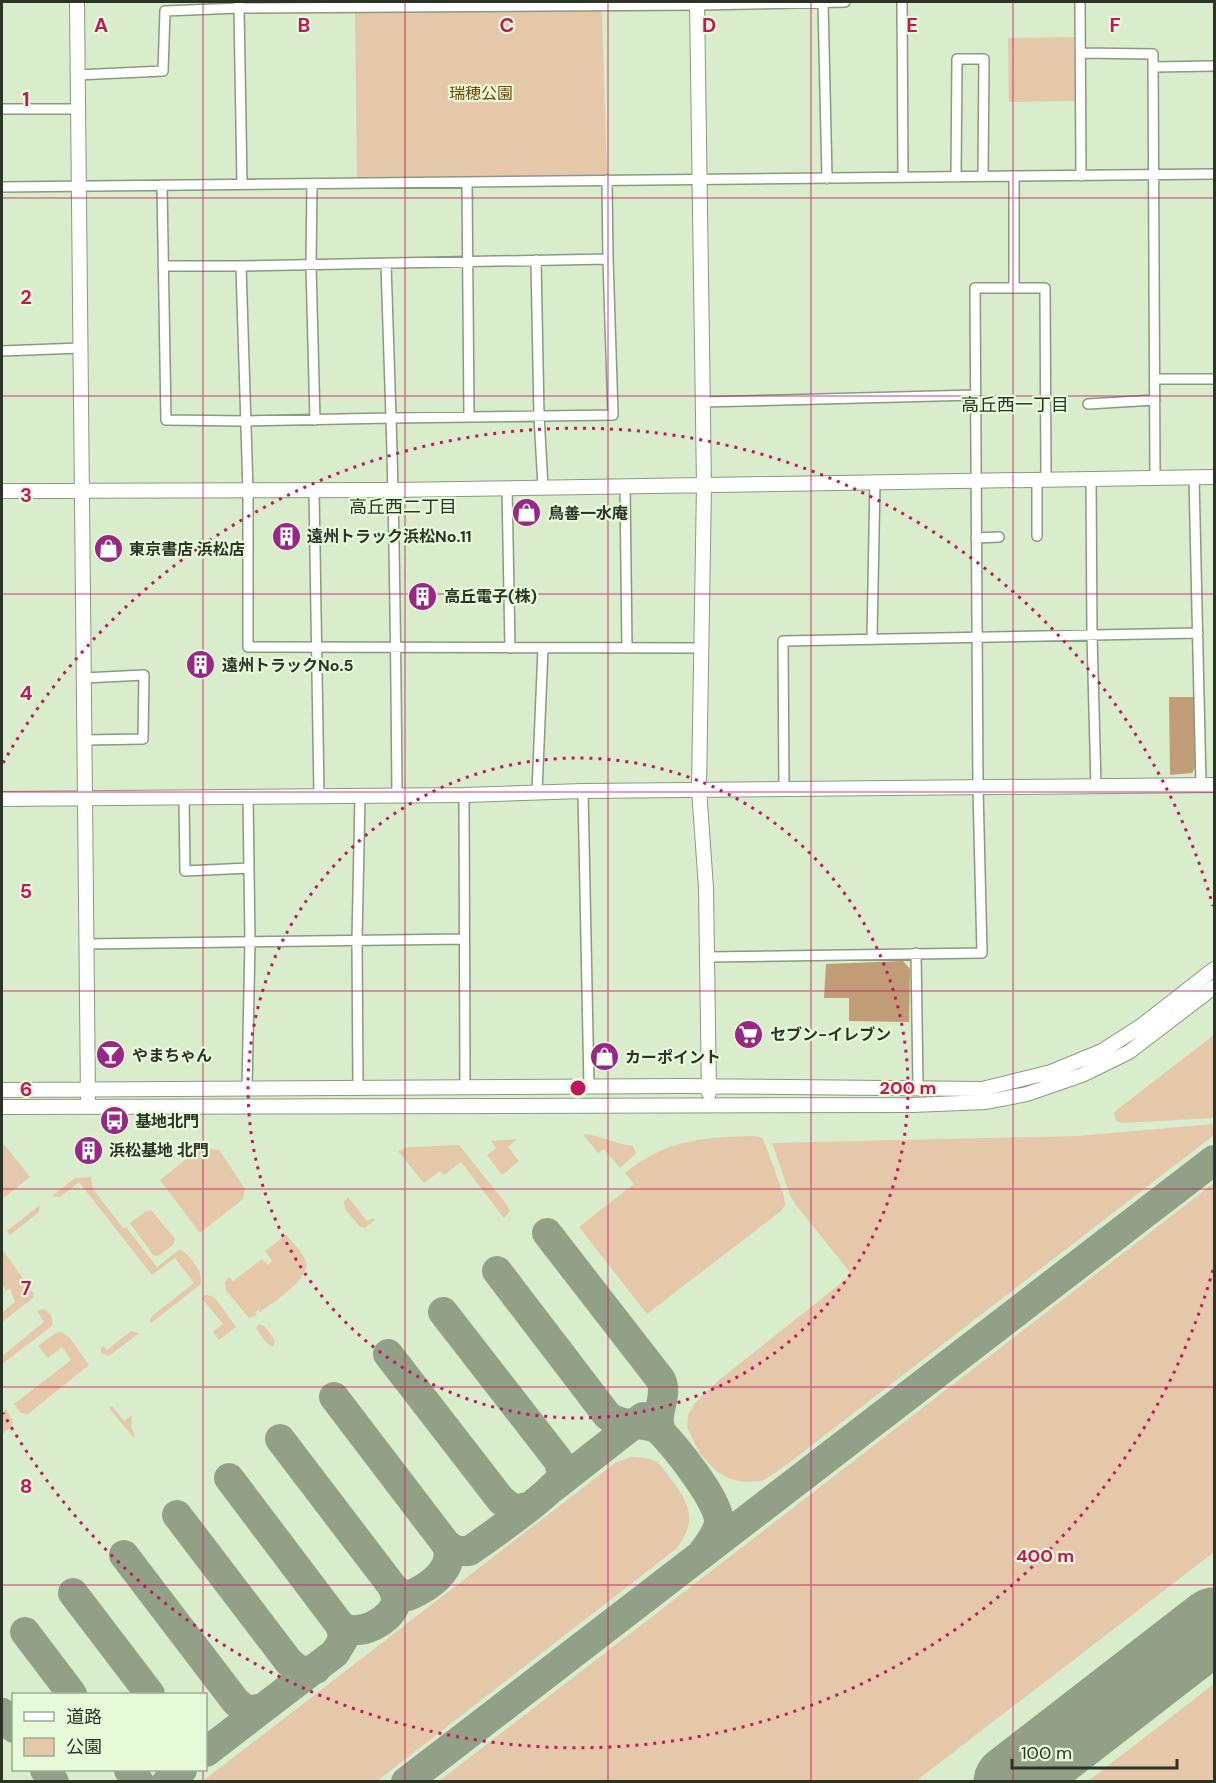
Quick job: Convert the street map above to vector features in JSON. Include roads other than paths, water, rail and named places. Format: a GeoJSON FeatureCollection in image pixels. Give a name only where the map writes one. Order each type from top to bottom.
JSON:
{"type":"FeatureCollection","features":[{"type":"Feature","properties":{"kind":"street"},"geometry":{"type":"LineString","coordinates":[[77,2],[88,1106]]}},
{"type":"Feature","properties":{"kind":"street"},"geometry":{"type":"LineString","coordinates":[[823,2],[827,179]]}},
{"type":"Feature","properties":{"kind":"street"},"geometry":{"type":"LineString","coordinates":[[77,75],[163,71],[165,10],[239,5],[845,2]]}},
{"type":"Feature","properties":{"kind":"street"},"geometry":{"type":"LineString","coordinates":[[902,2],[903,177]]}},
{"type":"Feature","properties":{"kind":"street"},"geometry":{"type":"LineString","coordinates":[[1080,2],[1081,176]]}},
{"type":"Feature","properties":{"kind":"street"},"geometry":{"type":"LineString","coordinates":[[697,3],[704,485],[699,789],[706,888],[710,1104]]}},
{"type":"Feature","properties":{"kind":"street"},"geometry":{"type":"LineString","coordinates":[[239,5],[242,184]]}},
{"type":"Feature","properties":{"kind":"street"},"geometry":{"type":"LineString","coordinates":[[1081,53],[1153,54],[1155,477]]}},
{"type":"Feature","properties":{"kind":"street"},"geometry":{"type":"LineString","coordinates":[[956,177],[957,59],[984,58],[983,176]]}},
{"type":"Feature","properties":{"kind":"street"},"geometry":{"type":"LineString","coordinates":[[1154,68],[1215,66]]}},
{"type":"Feature","properties":{"kind":"street"},"geometry":{"type":"LineString","coordinates":[[2,109],[77,109]]}},
{"type":"Feature","properties":{"kind":"street"},"geometry":{"type":"LineString","coordinates":[[2,187],[1215,174]]}},
{"type":"Feature","properties":{"kind":"street"},"geometry":{"type":"LineString","coordinates":[[1014,176],[1014,288]]}},
{"type":"Feature","properties":{"kind":"street"},"geometry":{"type":"LineString","coordinates":[[162,185],[166,420],[246,421],[613,415],[607,180]]}},
{"type":"Feature","properties":{"kind":"street"},"geometry":{"type":"LineString","coordinates":[[467,182],[469,416]]}},
{"type":"Feature","properties":{"kind":"street"},"geometry":{"type":"LineString","coordinates":[[312,184],[311,266],[315,420]]}},
{"type":"Feature","properties":{"kind":"street"},"geometry":{"type":"LineString","coordinates":[[163,266],[311,266],[467,260],[608,259]]}},
{"type":"Feature","properties":{"kind":"street"},"geometry":{"type":"LineString","coordinates":[[536,260],[539,416],[543,487]]}},
{"type":"Feature","properties":{"kind":"street"},"geometry":{"type":"LineString","coordinates":[[386,264],[393,490],[397,795]]}},
{"type":"Feature","properties":{"kind":"street"},"geometry":{"type":"LineString","coordinates":[[241,266],[249,491],[248,646],[702,648]]}},
{"type":"Feature","properties":{"kind":"street"},"geometry":{"type":"LineString","coordinates":[[707,957],[982,953],[978,788],[975,288],[1045,288],[1041,479],[1037,536]]}},
{"type":"Feature","properties":{"kind":"street"},"geometry":{"type":"LineString","coordinates":[[2,351],[80,348]]}},
{"type":"Feature","properties":{"kind":"street"},"geometry":{"type":"LineString","coordinates":[[1155,379],[1215,379]]}},
{"type":"Feature","properties":{"kind":"street"},"geometry":{"type":"LineString","coordinates":[[702,402],[975,395]]}},
{"type":"Feature","properties":{"kind":"street"},"geometry":{"type":"LineString","coordinates":[[1088,404],[1155,400]]}},
{"type":"Feature","properties":{"kind":"street"},"geometry":{"type":"LineString","coordinates":[[2,799],[464,795],[699,789],[1208,785],[1198,633],[1194,477]]}},
{"type":"Feature","properties":{"kind":"street"},"geometry":{"type":"LineString","coordinates":[[2,490],[393,490],[1215,477]]}},
{"type":"Feature","properties":{"kind":"street"},"geometry":{"type":"LineString","coordinates":[[1091,478],[1096,786]]}},
{"type":"Feature","properties":{"kind":"street"},"geometry":{"type":"LineString","coordinates":[[872,639],[875,482]]}},
{"type":"Feature","properties":{"kind":"street"},"geometry":{"type":"LineString","coordinates":[[625,486],[627,648]]}},
{"type":"Feature","properties":{"kind":"street"},"geometry":{"type":"LineString","coordinates":[[507,488],[510,648]]}},
{"type":"Feature","properties":{"kind":"street"},"geometry":{"type":"LineString","coordinates":[[314,490],[318,795]]}},
{"type":"Feature","properties":{"kind":"street"},"geometry":{"type":"LineString","coordinates":[[976,538],[999,537]]}},
{"type":"Feature","properties":{"kind":"street"},"geometry":{"type":"LineString","coordinates":[[784,789],[783,641],[1198,633]]}},
{"type":"Feature","properties":{"kind":"street"},"geometry":{"type":"LineString","coordinates":[[537,792],[543,648]]}},
{"type":"Feature","properties":{"kind":"street"},"geometry":{"type":"LineString","coordinates":[[84,678],[144,675],[143,739],[85,740]]}},
{"type":"Feature","properties":{"kind":"street"},"geometry":{"type":"LineString","coordinates":[[583,791],[589,1087]]}},
{"type":"Feature","properties":{"kind":"street"},"geometry":{"type":"LineString","coordinates":[[464,795],[465,1087]]}},
{"type":"Feature","properties":{"kind":"street"},"geometry":{"type":"LineString","coordinates":[[247,1088],[250,942],[248,796]]}},
{"type":"Feature","properties":{"kind":"street"},"geometry":{"type":"LineString","coordinates":[[358,1087],[357,940],[360,796]]}},
{"type":"Feature","properties":{"kind":"street"},"geometry":{"type":"LineString","coordinates":[[184,797],[185,871],[249,868]]}},
{"type":"Feature","properties":{"kind":"street"},"geometry":{"type":"LineString","coordinates":[[86,944],[464,939]]}},
{"type":"Feature","properties":{"kind":"street"},"geometry":{"type":"LineString","coordinates":[[915,953],[918,1088]]}},
{"type":"Feature","properties":{"kind":"street"},"geometry":{"type":"LineString","coordinates":[[2,1090],[708,1086],[982,1089],[1023,1080],[1074,1064],[1109,1047],[1141,1026],[1215,969]]}},
{"type":"Feature","properties":{"kind":"street"},"geometry":{"type":"LineString","coordinates":[[2,1107],[912,1105],[986,1102],[1027,1094],[1082,1075],[1129,1052],[1215,987]]}},
{"type":"Feature","properties":{"kind":"place","name":"鳥善一水庵"},"geometry":{"type":"Point","coordinates":[527,513]}},
{"type":"Feature","properties":{"kind":"place","name":"遠州トラック浜松No.11"},"geometry":{"type":"Point","coordinates":[286,536]}},
{"type":"Feature","properties":{"kind":"place","name":"東京書店 浜松店"},"geometry":{"type":"Point","coordinates":[108,549]}},
{"type":"Feature","properties":{"kind":"place","name":"高丘電子(株)"},"geometry":{"type":"Point","coordinates":[423,596]}},
{"type":"Feature","properties":{"kind":"place","name":"遠州トラックNo.5"},"geometry":{"type":"Point","coordinates":[201,665]}},
{"type":"Feature","properties":{"kind":"place","name":"セブン-イレブン"},"geometry":{"type":"Point","coordinates":[749,1034]}},
{"type":"Feature","properties":{"kind":"place","name":"やまちゃん"},"geometry":{"type":"Point","coordinates":[111,1055]}},
{"type":"Feature","properties":{"kind":"place","name":"カーポイント"},"geometry":{"type":"Point","coordinates":[604,1057]}},
{"type":"Feature","properties":{"kind":"place","name":"基地北門"},"geometry":{"type":"Point","coordinates":[114,1121]}},
{"type":"Feature","properties":{"kind":"place","name":"浜松基地 北門"},"geometry":{"type":"Point","coordinates":[88,1150]}},
{"type":"Feature","properties":{"kind":"district","name":"高丘西一丁目"},"geometry":{"type":"Point","coordinates":[1015,405]}},
{"type":"Feature","properties":{"kind":"district","name":"高丘西二丁目"},"geometry":{"type":"Point","coordinates":[403,507]}},
{"type":"Feature","properties":{"kind":"park label","name":"瑞穂公園"},"geometry":{"type":"Point","coordinates":[481,93]}}]}
